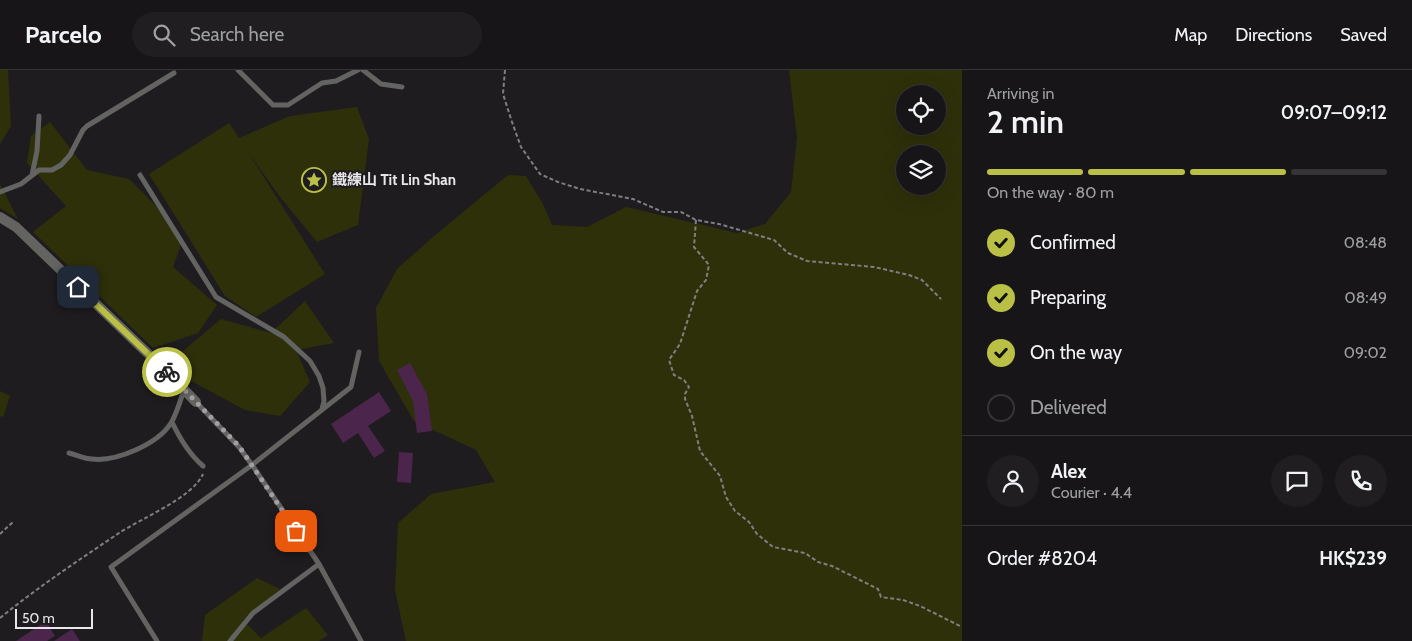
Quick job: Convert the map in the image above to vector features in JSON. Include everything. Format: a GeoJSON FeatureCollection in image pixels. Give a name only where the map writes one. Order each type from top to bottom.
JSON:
{"type":"FeatureCollection","features":[{"type":"Feature","properties":{"kind":"street"},"geometry":{"type":"LineString","coordinates":[[0,217],[16,227],[196,402]]}},
{"type":"Feature","properties":{"kind":"lane"},"geometry":{"type":"LineString","coordinates":[[238,70],[273,105],[288,105],[322,83],[336,81],[358,70]]}},
{"type":"Feature","properties":{"kind":"lane"},"geometry":{"type":"LineString","coordinates":[[363,70],[381,84],[402,87]]}},
{"type":"Feature","properties":{"kind":"lane"},"geometry":{"type":"LineString","coordinates":[[0,192],[21,184],[39,170],[52,170],[61,164],[70,155],[87,126],[174,73]]}},
{"type":"Feature","properties":{"kind":"lane"},"geometry":{"type":"LineString","coordinates":[[32,175],[37,151],[39,116]]}},
{"type":"Feature","properties":{"kind":"lane"},"geometry":{"type":"LineString","coordinates":[[140,175],[216,297],[284,337],[310,360],[323,388],[324,401],[322,410]]}},
{"type":"Feature","properties":{"kind":"lane"},"geometry":{"type":"LineString","coordinates":[[157,641],[111,567],[252,465],[351,387],[358,352]]}},
{"type":"Feature","properties":{"kind":"lane"},"geometry":{"type":"LineString","coordinates":[[69,453],[92,460],[119,456],[144,446],[164,432],[172,422],[184,390]]}},
{"type":"Feature","properties":{"kind":"lane"},"geometry":{"type":"LineString","coordinates":[[196,402],[232,440],[252,465],[319,564],[361,641]]}},
{"type":"Feature","properties":{"kind":"lane"},"geometry":{"type":"LineString","coordinates":[[172,422],[183,444],[195,460],[203,466]]}},
{"type":"Feature","properties":{"kind":"lane"},"geometry":{"type":"LineString","coordinates":[[230,641],[253,613],[319,564]]}},
{"type":"Feature","properties":{"kind":"path"},"geometry":{"type":"LineString","coordinates":[[504,70],[503,94],[509,113],[521,147],[540,174],[558,182],[603,194],[633,199],[664,212],[681,212],[696,220],[718,224],[774,240],[788,253],[807,261],[874,267],[909,275],[922,280],[942,299]]}},
{"type":"Feature","properties":{"kind":"path"},"geometry":{"type":"LineString","coordinates":[[696,220],[694,246],[709,265],[706,280],[697,290],[680,344],[669,360],[674,375],[684,380],[689,387],[685,394],[685,399],[692,416],[700,451],[720,476],[726,498],[735,511],[749,522],[757,534],[773,547],[805,553],[818,562],[832,566],[878,589],[881,597],[903,600],[920,606],[962,627]]}},
{"type":"Feature","properties":{"kind":"path"},"geometry":{"type":"LineString","coordinates":[[0,618],[121,531],[188,492],[199,483],[203,475],[203,466]]}},
{"type":"Feature","properties":{"kind":"path"},"geometry":{"type":"LineString","coordinates":[[0,534],[14,522]]}},
{"type":"Feature","properties":{"kind":"green space"},"geometry":{"type":"Polygon","coordinates":[[[0,70],[8,70],[11,126],[0,144],[0,70]]]}},
{"type":"Feature","properties":{"kind":"green space"},"geometry":{"type":"Polygon","coordinates":[[[789,70],[962,70],[962,641],[406,641],[395,590],[398,523],[431,494],[495,482],[476,450],[414,421],[379,361],[376,308],[397,269],[508,175],[526,176],[543,204],[552,225],[587,227],[626,207],[737,233],[765,224],[791,192],[797,138],[789,70]]]}},
{"type":"Feature","properties":{"kind":"green space"},"geometry":{"type":"Polygon","coordinates":[[[357,107],[369,139],[358,225],[317,242],[280,197],[248,152],[325,274],[256,317],[225,296],[149,174],[229,123],[239,138],[290,116],[357,107]]]}},
{"type":"Feature","properties":{"kind":"green space"},"geometry":{"type":"Polygon","coordinates":[[[50,122],[87,170],[129,179],[155,205],[183,239],[173,267],[217,305],[198,333],[153,348],[33,232],[66,206],[27,163],[31,136],[50,122]]]}},
{"type":"Feature","properties":{"kind":"green space"},"geometry":{"type":"Polygon","coordinates":[[[0,184],[18,219],[0,208],[0,184]]]}},
{"type":"Feature","properties":{"kind":"green space"},"geometry":{"type":"Polygon","coordinates":[[[305,301],[334,343],[296,350],[310,382],[280,416],[245,410],[169,369],[183,351],[221,319],[271,333],[305,301]]]}},
{"type":"Feature","properties":{"kind":"green space"},"geometry":{"type":"Polygon","coordinates":[[[0,391],[10,396],[3,417],[0,416],[0,391]]]}},
{"type":"Feature","properties":{"kind":"green space"},"geometry":{"type":"Polygon","coordinates":[[[257,578],[280,589],[243,620],[261,638],[306,608],[328,635],[319,641],[202,641],[205,615],[257,578]]]}},
{"type":"Feature","properties":{"kind":"building"},"geometry":{"type":"Polygon","coordinates":[[[410,363],[427,394],[432,431],[417,433],[413,401],[397,370],[410,363]]]}},
{"type":"Feature","properties":{"kind":"building"},"geometry":{"type":"Polygon","coordinates":[[[379,392],[391,411],[368,426],[385,451],[374,458],[358,433],[343,443],[331,424],[379,392]]]}},
{"type":"Feature","properties":{"kind":"building"},"geometry":{"type":"Polygon","coordinates":[[[399,452],[413,453],[411,483],[397,482],[399,452]]]}},
{"type":"Feature","properties":{"kind":"building"},"geometry":{"type":"Polygon","coordinates":[[[46,621],[55,636],[47,641],[16,641],[46,621]]]}},
{"type":"Feature","properties":{"kind":"building"},"geometry":{"type":"Polygon","coordinates":[[[72,629],[80,641],[54,641],[72,629]]]}},
{"type":"Feature","properties":{"kind":"way so far"},"geometry":{"type":"LineString","coordinates":[[167,372],[239,446],[296,531]]}},
{"type":"Feature","properties":{"kind":"place","name":"鐵練山 Tit Lin Shan"},"geometry":{"type":"Point","coordinates":[314,180]}},
{"type":"Feature","properties":{"kind":"route"},"geometry":{"type":"LineString","coordinates":[[78,287],[167,372]]}}]}
